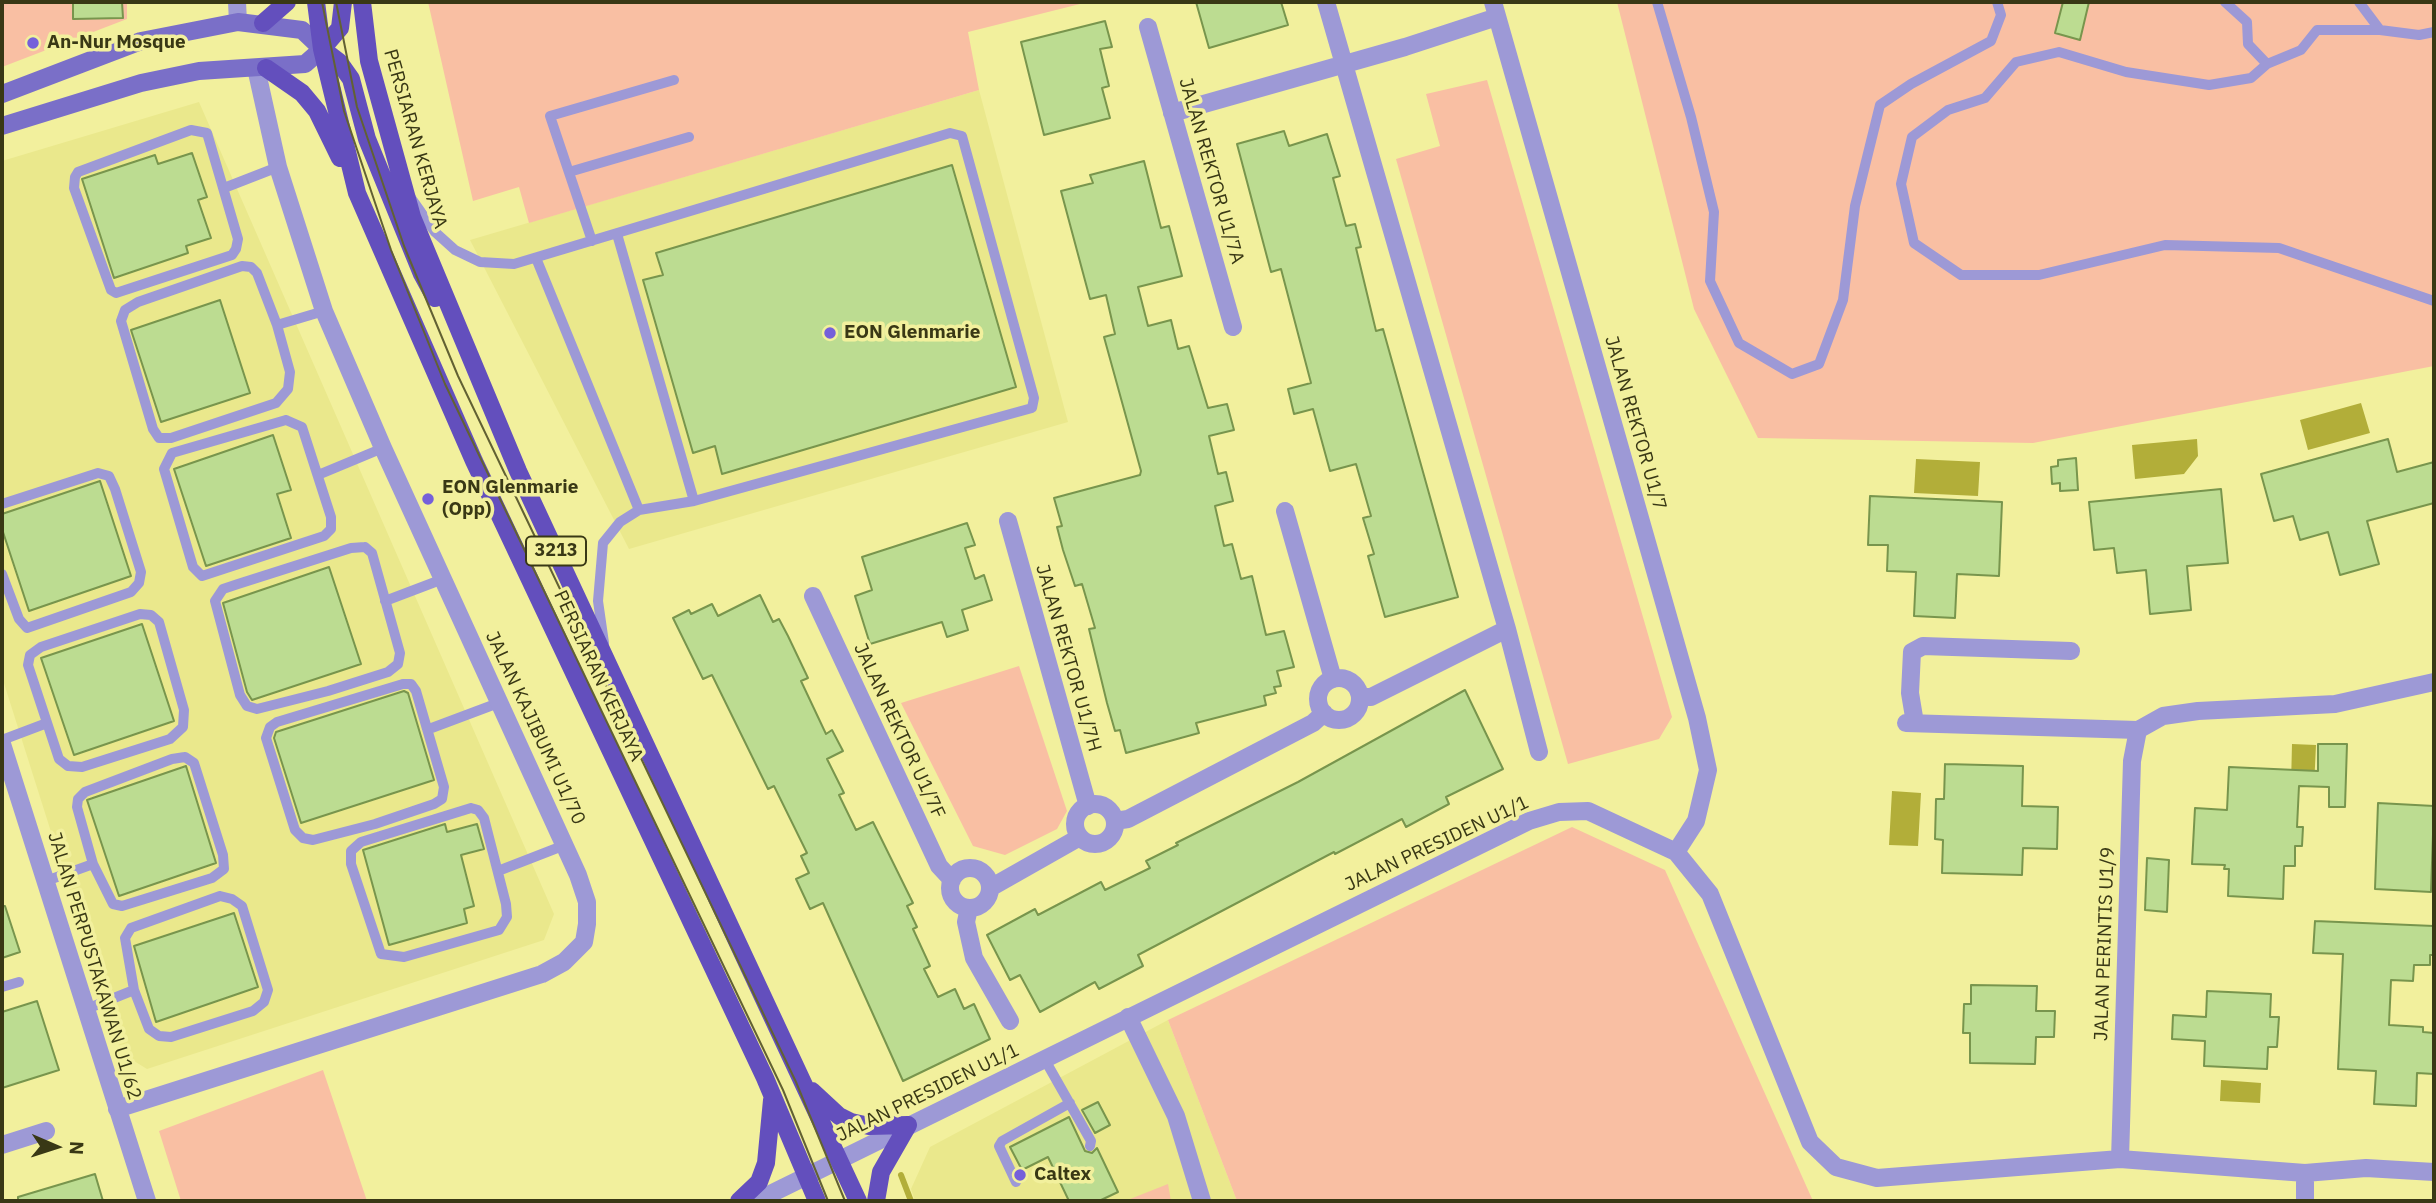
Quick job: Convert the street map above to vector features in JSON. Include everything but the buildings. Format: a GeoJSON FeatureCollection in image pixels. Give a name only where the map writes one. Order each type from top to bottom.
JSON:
{"type":"FeatureCollection","features":[{"type":"Feature","properties":{"kind":"main road"},"geometry":{"type":"LineString","coordinates":[[263,23],[287,2]]}},
{"type":"Feature","properties":{"kind":"main road","name":"PERSIARAN KERJAYA"},"geometry":{"type":"LineString","coordinates":[[316,2],[322,49],[357,193],[474,461],[772,1093],[817,1201]]}},
{"type":"Feature","properties":{"kind":"main road"},"geometry":{"type":"LineString","coordinates":[[343,2],[340,28],[322,49],[339,62],[351,79],[367,139],[422,274],[479,378]]}},
{"type":"Feature","properties":{"kind":"main road","name":"PERSIARAN KERJAYA"},"geometry":{"type":"LineString","coordinates":[[362,2],[369,61],[412,218],[518,471],[606,654],[858,1201]]}},
{"type":"Feature","properties":{"kind":"main road"},"geometry":{"type":"LineString","coordinates":[[261,68],[302,93],[317,111],[357,193]]}},
{"type":"Feature","properties":{"kind":"main road"},"geometry":{"type":"LineString","coordinates":[[803,1082],[839,1116],[851,1122],[869,1126],[908,1125]]}},
{"type":"Feature","properties":{"kind":"main road"},"geometry":{"type":"LineString","coordinates":[[739,1201],[759,1182],[766,1163],[772,1093]]}},
{"type":"Feature","properties":{"kind":"main road"},"geometry":{"type":"LineString","coordinates":[[876,1201],[881,1172],[908,1125]]}},
{"type":"Feature","properties":{"kind":"street"},"geometry":{"type":"LineString","coordinates":[[237,2],[238,22]]}},
{"type":"Feature","properties":{"kind":"street"},"geometry":{"type":"LineString","coordinates":[[1326,2],[1507,629],[1539,752]]}},
{"type":"Feature","properties":{"kind":"street"},"geometry":{"type":"LineString","coordinates":[[1172,113],[1344,64],[1495,9]]}},
{"type":"Feature","properties":{"kind":"street","name":"JALAN REKTOR U1/7"},"geometry":{"type":"LineString","coordinates":[[1495,9],[1697,718],[1708,770],[1696,821],[1676,852]]}},
{"type":"Feature","properties":{"kind":"street"},"geometry":{"type":"LineString","coordinates":[[2,94],[141,41],[238,22],[263,23],[302,30],[322,49],[305,64],[200,71],[141,83],[2,126]]}},
{"type":"Feature","properties":{"kind":"street","name":"JALAN REKTOR U1/7A"},"geometry":{"type":"LineString","coordinates":[[1148,27],[1233,327]]}},
{"type":"Feature","properties":{"kind":"street","name":"JALAN KAJIBUMI U1/70"},"geometry":{"type":"LineString","coordinates":[[117,1109],[542,974],[564,962],[584,942],[587,902],[565,845],[383,448],[324,311],[278,167],[261,68]]}},
{"type":"Feature","properties":{"kind":"street"},"geometry":{"type":"LineString","coordinates":[[1285,511],[1334,679]]}},
{"type":"Feature","properties":{"kind":"street","name":"JALAN REKTOR U1/7H"},"geometry":{"type":"LineString","coordinates":[[1008,521],[1088,806]]}},
{"type":"Feature","properties":{"kind":"street","name":"JALAN REKTOR U1/7F"},"geometry":{"type":"LineString","coordinates":[[813,596],[939,866],[952,880]]}},
{"type":"Feature","properties":{"kind":"street"},"geometry":{"type":"LineString","coordinates":[[1360,697],[1371,696],[1507,629]]}},
{"type":"Feature","properties":{"kind":"street"},"geometry":{"type":"LineString","coordinates":[[2071,651],[1923,646],[1912,652],[1910,723],[2138,730],[2162,716],[2198,710],[2335,704],[2434,682]]}},
{"type":"Feature","properties":{"kind":"street"},"geometry":{"type":"LineString","coordinates":[[1334,679],[1351,682],[1360,697],[1357,709],[1348,718],[1335,719],[1324,713],[1320,693],[1322,687],[1334,679]]}},
{"type":"Feature","properties":{"kind":"street"},"geometry":{"type":"LineString","coordinates":[[1115,821],[1128,819],[1313,723],[1324,713]]}},
{"type":"Feature","properties":{"kind":"street","name":"JALAN PERINTIS U1/9"},"geometry":{"type":"LineString","coordinates":[[2120,1159],[2131,785],[2138,730]]}},
{"type":"Feature","properties":{"kind":"street","name":"JALAN PERPUSTAKAWAN U1/62"},"geometry":{"type":"LineString","coordinates":[[2,742],[89,1008],[117,1109],[147,1201]]}},
{"type":"Feature","properties":{"kind":"street"},"geometry":{"type":"LineString","coordinates":[[1088,806],[1105,807],[1115,821],[1113,833],[1104,842],[1091,843],[1080,837],[1076,819],[1088,806]]}},
{"type":"Feature","properties":{"kind":"street","name":"JALAN PRESIDEN U1/1"},"geometry":{"type":"LineString","coordinates":[[756,1201],[1529,821],[1559,812],[1588,811],[1676,852],[1710,894],[1810,1142],[1836,1167],[1877,1178],[2120,1159],[2305,1173],[2366,1168],[2434,1171]]}},
{"type":"Feature","properties":{"kind":"street"},"geometry":{"type":"LineString","coordinates":[[990,888],[1080,837]]}},
{"type":"Feature","properties":{"kind":"street"},"geometry":{"type":"LineString","coordinates":[[970,908],[953,899],[952,880],[961,870],[974,869],[986,875],[990,888],[986,900],[970,908],[966,922],[974,958],[1010,1021]]}},
{"type":"Feature","properties":{"kind":"street"},"geometry":{"type":"LineString","coordinates":[[1128,1017],[1175,1116],[1202,1201]]}},
{"type":"Feature","properties":{"kind":"street"},"geometry":{"type":"LineString","coordinates":[[2,1145],[46,1131]]}},
{"type":"Feature","properties":{"kind":"street"},"geometry":{"type":"LineString","coordinates":[[2305,1173],[2305,1201]]}},
{"type":"Feature","properties":{"kind":"lane"},"geometry":{"type":"LineString","coordinates":[[1657,2],[1691,117],[1714,212],[1710,281],[1739,343],[1791,374],[1819,363],[1843,300],[1855,206],[1880,105],[1911,84],[1991,41],[2001,15],[1997,2]]}},
{"type":"Feature","properties":{"kind":"lane"},"geometry":{"type":"LineString","coordinates":[[2225,2],[2247,22],[2248,44],[2267,64]]}},
{"type":"Feature","properties":{"kind":"lane"},"geometry":{"type":"LineString","coordinates":[[2359,2],[2380,30]]}},
{"type":"Feature","properties":{"kind":"lane"},"geometry":{"type":"LineString","coordinates":[[2434,32],[2419,35],[2380,30],[2317,30],[2301,50],[2267,64],[2251,78],[2209,85],[2126,72],[2059,52],[2016,62],[1985,98],[1948,110],[1912,137],[1900,184],[1914,243],[1961,275],[2039,275],[2165,245],[2279,248],[2434,301]]}},
{"type":"Feature","properties":{"kind":"lane"},"geometry":{"type":"LineString","coordinates":[[592,242],[550,116],[674,80]]}},
{"type":"Feature","properties":{"kind":"lane"},"geometry":{"type":"LineString","coordinates":[[191,130],[207,134],[224,188],[238,239],[232,255],[122,293],[111,289],[74,188],[78,172],[191,130]]}},
{"type":"Feature","properties":{"kind":"lane"},"geometry":{"type":"LineString","coordinates":[[403,186],[435,232],[455,250],[480,262],[514,264],[950,133],[962,136],[1034,398],[1032,408],[695,501],[639,510],[620,522],[603,543],[598,601],[606,654]]}},
{"type":"Feature","properties":{"kind":"lane"},"geometry":{"type":"LineString","coordinates":[[569,172],[689,137]]}},
{"type":"Feature","properties":{"kind":"lane"},"geometry":{"type":"LineString","coordinates":[[224,188],[278,167]]}},
{"type":"Feature","properties":{"kind":"lane"},"geometry":{"type":"LineString","coordinates":[[617,234],[695,501]]}},
{"type":"Feature","properties":{"kind":"lane"},"geometry":{"type":"LineString","coordinates":[[536,258],[639,510]]}},
{"type":"Feature","properties":{"kind":"lane"},"geometry":{"type":"LineString","coordinates":[[242,266],[251,267],[257,273],[276,324],[290,372],[288,389],[276,403],[172,438],[159,438],[153,429],[121,321],[125,310],[138,302],[242,266]]}},
{"type":"Feature","properties":{"kind":"lane"},"geometry":{"type":"LineString","coordinates":[[276,324],[324,311]]}},
{"type":"Feature","properties":{"kind":"lane"},"geometry":{"type":"LineString","coordinates":[[286,420],[302,427],[318,475],[331,517],[331,529],[324,536],[216,573],[202,576],[192,567],[164,469],[172,453],[286,420]]}},
{"type":"Feature","properties":{"kind":"lane"},"geometry":{"type":"LineString","coordinates":[[318,475],[383,448]]}},
{"type":"Feature","properties":{"kind":"lane"},"geometry":{"type":"LineString","coordinates":[[2,504],[98,472],[109,477],[141,572],[139,583],[131,592],[27,628],[19,619],[3,580]]}},
{"type":"Feature","properties":{"kind":"lane"},"geometry":{"type":"LineString","coordinates":[[365,547],[372,553],[385,601],[400,653],[398,664],[388,672],[257,709],[247,706],[240,695],[215,601],[223,589],[351,548],[365,547]]}},
{"type":"Feature","properties":{"kind":"lane"},"geometry":{"type":"LineString","coordinates":[[385,601],[443,579]]}},
{"type":"Feature","properties":{"kind":"lane"},"geometry":{"type":"LineString","coordinates":[[140,614],[151,615],[159,622],[184,710],[183,727],[170,739],[82,767],[68,766],[59,758],[47,723],[28,665],[30,655],[41,648],[140,614]]}},
{"type":"Feature","properties":{"kind":"lane"},"geometry":{"type":"LineString","coordinates":[[403,684],[411,684],[429,729],[444,788],[442,799],[375,824],[313,840],[303,838],[295,830],[266,738],[270,727],[403,684]]}},
{"type":"Feature","properties":{"kind":"lane"},"geometry":{"type":"LineString","coordinates":[[429,729],[501,702]]}},
{"type":"Feature","properties":{"kind":"lane"},"geometry":{"type":"LineString","coordinates":[[2,742],[47,723]]}},
{"type":"Feature","properties":{"kind":"lane"},"geometry":{"type":"LineString","coordinates":[[185,757],[194,763],[224,869],[212,878],[122,906],[109,899],[93,864],[77,807],[78,799],[85,792],[172,759],[185,757]]}},
{"type":"Feature","properties":{"kind":"lane"},"geometry":{"type":"LineString","coordinates":[[471,808],[478,810],[484,818],[498,871],[507,917],[499,930],[404,957],[392,957],[381,954],[351,864],[351,852],[361,842],[471,808]]}},
{"type":"Feature","properties":{"kind":"lane"},"geometry":{"type":"LineString","coordinates":[[498,871],[565,845]]}},
{"type":"Feature","properties":{"kind":"lane"},"geometry":{"type":"LineString","coordinates":[[46,881],[93,864]]}},
{"type":"Feature","properties":{"kind":"lane"},"geometry":{"type":"LineString","coordinates":[[220,896],[232,899],[242,906],[268,990],[264,1002],[253,1011],[171,1037],[159,1036],[149,1029],[134,990],[124,950],[125,938],[131,928],[220,896]]}},
{"type":"Feature","properties":{"kind":"lane"},"geometry":{"type":"LineString","coordinates":[[2,987],[19,982]]}},
{"type":"Feature","properties":{"kind":"lane"},"geometry":{"type":"LineString","coordinates":[[89,1008],[134,990]]}},
{"type":"Feature","properties":{"kind":"lane"},"geometry":{"type":"LineString","coordinates":[[1045,1060],[1091,1142],[1090,1146]]}},
{"type":"Feature","properties":{"kind":"lane"},"geometry":{"type":"LineString","coordinates":[[1016,1182],[999,1146],[1002,1141],[1070,1102]]}},
{"type":"Feature","properties":{"kind":"shaded area","name":"An-Nur Mosque"},"geometry":{"type":"Polygon","coordinates":[[[2,2],[127,2],[127,19],[2,67],[2,2]]]}},
{"type":"Feature","properties":{"kind":"shaded area"},"geometry":{"type":"Polygon","coordinates":[[[428,2],[1088,2],[968,32],[979,90],[529,223],[519,187],[473,201],[428,2]]]}},
{"type":"Feature","properties":{"kind":"shaded area"},"geometry":{"type":"Polygon","coordinates":[[[1617,2],[2434,2],[2434,366],[2033,443],[1758,438],[1694,309],[1617,2]]]}},
{"type":"Feature","properties":{"kind":"shaded area"},"geometry":{"type":"Polygon","coordinates":[[[1487,80],[1672,717],[1659,739],[1568,764],[1396,159],[1440,146],[1426,94],[1487,80]]]}},
{"type":"Feature","properties":{"kind":"shaded area"},"geometry":{"type":"Polygon","coordinates":[[[979,90],[1068,422],[629,549],[470,240],[979,90]]]}},
{"type":"Feature","properties":{"kind":"shaded area"},"geometry":{"type":"Polygon","coordinates":[[[199,102],[554,914],[544,940],[147,1069],[121,1053],[2,677],[2,161],[199,102]]]}},
{"type":"Feature","properties":{"kind":"shaded area"},"geometry":{"type":"Polygon","coordinates":[[[2361,403],[2370,433],[2308,450],[2300,420],[2361,403]]]}},
{"type":"Feature","properties":{"kind":"shaded area"},"geometry":{"type":"Polygon","coordinates":[[[2197,439],[2198,456],[2184,474],[2135,479],[2132,445],[2197,439]]]}},
{"type":"Feature","properties":{"kind":"shaded area"},"geometry":{"type":"Polygon","coordinates":[[[1916,459],[1980,462],[1978,496],[1914,493],[1916,459]]]}},
{"type":"Feature","properties":{"kind":"shaded area"},"geometry":{"type":"Polygon","coordinates":[[[1019,666],[1067,811],[1057,829],[1005,855],[973,846],[901,703],[1019,666]]]}},
{"type":"Feature","properties":{"kind":"shaded area"},"geometry":{"type":"Polygon","coordinates":[[[2292,744],[2316,745],[2314,787],[2291,785],[2292,744]]]}},
{"type":"Feature","properties":{"kind":"shaded area"},"geometry":{"type":"Polygon","coordinates":[[[1892,791],[1921,793],[1918,846],[1889,845],[1892,791]]]}},
{"type":"Feature","properties":{"kind":"shaded area"},"geometry":{"type":"Polygon","coordinates":[[[1572,827],[1665,870],[1813,1201],[1237,1201],[1168,1020],[1572,827]]]}},
{"type":"Feature","properties":{"kind":"shaded area"},"geometry":{"type":"Polygon","coordinates":[[[1168,1020],[1237,1201],[915,1201],[911,1189],[930,1147],[1168,1020]]]}},
{"type":"Feature","properties":{"kind":"shaded area"},"geometry":{"type":"Polygon","coordinates":[[[323,1070],[367,1201],[181,1201],[159,1131],[323,1070]]]}},
{"type":"Feature","properties":{"kind":"shaded area"},"geometry":{"type":"Polygon","coordinates":[[[2221,1080],[2261,1083],[2260,1103],[2220,1101],[2221,1080]]]}},
{"type":"Feature","properties":{"kind":"shaded area"},"geometry":{"type":"Polygon","coordinates":[[[1168,1184],[1171,1201],[1125,1201],[1168,1184]]]}},
{"type":"Feature","properties":{"kind":"waterway"},"geometry":{"type":"LineString","coordinates":[[901,1175],[911,1201]]}},
{"type":"Feature","properties":{"kind":"tram line"},"geometry":{"type":"LineString","coordinates":[[322,2],[344,111],[391,250],[445,384],[783,1090],[828,1201]]}},
{"type":"Feature","properties":{"kind":"tram line"},"geometry":{"type":"LineString","coordinates":[[336,2],[357,107],[404,246],[458,376],[796,1082],[845,1201]]}},
{"type":"Feature","properties":{"kind":"place","name":"An-Nur Mosque"},"geometry":{"type":"Point","coordinates":[33,43]}},
{"type":"Feature","properties":{"kind":"place","name":"EON Glenmarie"},"geometry":{"type":"Point","coordinates":[830,333]}},
{"type":"Feature","properties":{"kind":"place","name":"EON Glenmarie (Opp)"},"geometry":{"type":"Point","coordinates":[428,499]}},
{"type":"Feature","properties":{"kind":"place","name":"Caltex"},"geometry":{"type":"Point","coordinates":[1020,1175]}}]}
